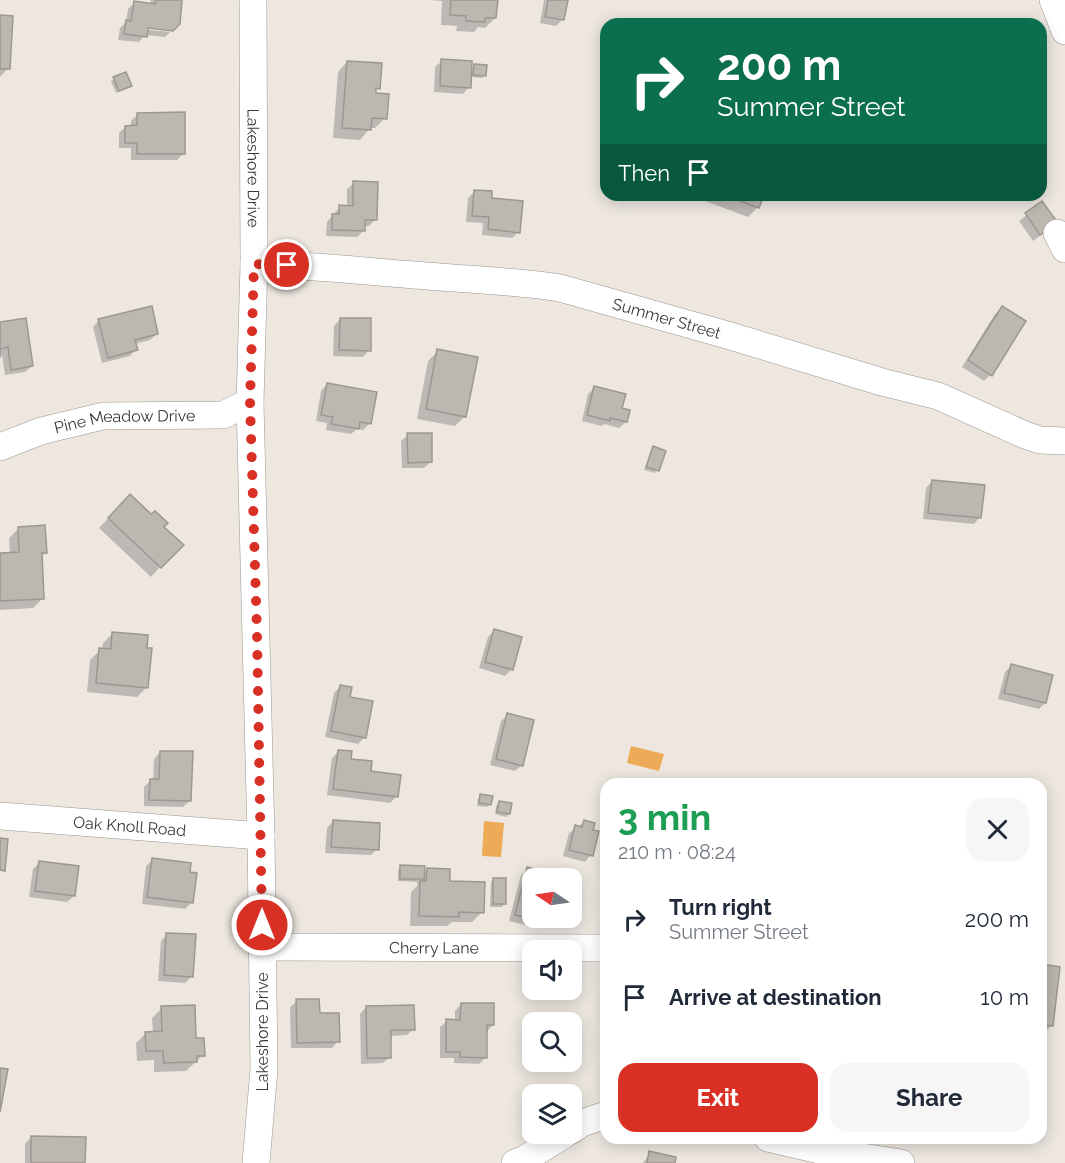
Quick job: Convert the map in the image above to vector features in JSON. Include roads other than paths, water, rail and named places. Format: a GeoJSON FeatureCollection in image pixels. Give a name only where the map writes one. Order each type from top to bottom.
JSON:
{"type":"FeatureCollection","features":[{"type":"Feature","properties":{"kind":"street","name":"Lakeshore Drive"},"geometry":{"type":"LineString","coordinates":[[253,0],[254,264],[250,402],[261,836],[264,1069],[256,1163]]}},
{"type":"Feature","properties":{"kind":"street"},"geometry":{"type":"LineString","coordinates":[[1053,0],[1065,31]]}},
{"type":"Feature","properties":{"kind":"street","name":"Summer Street"},"geometry":{"type":"LineString","coordinates":[[254,264],[348,268],[533,283],[560,288],[738,338],[882,382],[938,396],[1040,440],[1065,441]]}},
{"type":"Feature","properties":{"kind":"street","name":"Pine Meadow Drive"},"geometry":{"type":"LineString","coordinates":[[0,447],[41,431],[103,416],[224,415],[250,402]]}},
{"type":"Feature","properties":{"kind":"street","name":"Oak Knoll Road"},"geometry":{"type":"LineString","coordinates":[[0,816],[261,836]]}},
{"type":"Feature","properties":{"kind":"street","name":"Cherry Lane"},"geometry":{"type":"LineString","coordinates":[[262,947],[600,948]]}},
{"type":"Feature","properties":{"kind":"street"},"geometry":{"type":"LineString","coordinates":[[582,1123],[600,1117]]}},
{"type":"Feature","properties":{"kind":"street"},"geometry":{"type":"LineString","coordinates":[[515,1163],[549,1144]]}},
{"type":"Feature","properties":{"kind":"street"},"geometry":{"type":"LineString","coordinates":[[794,1144],[887,1162]]}}]}
